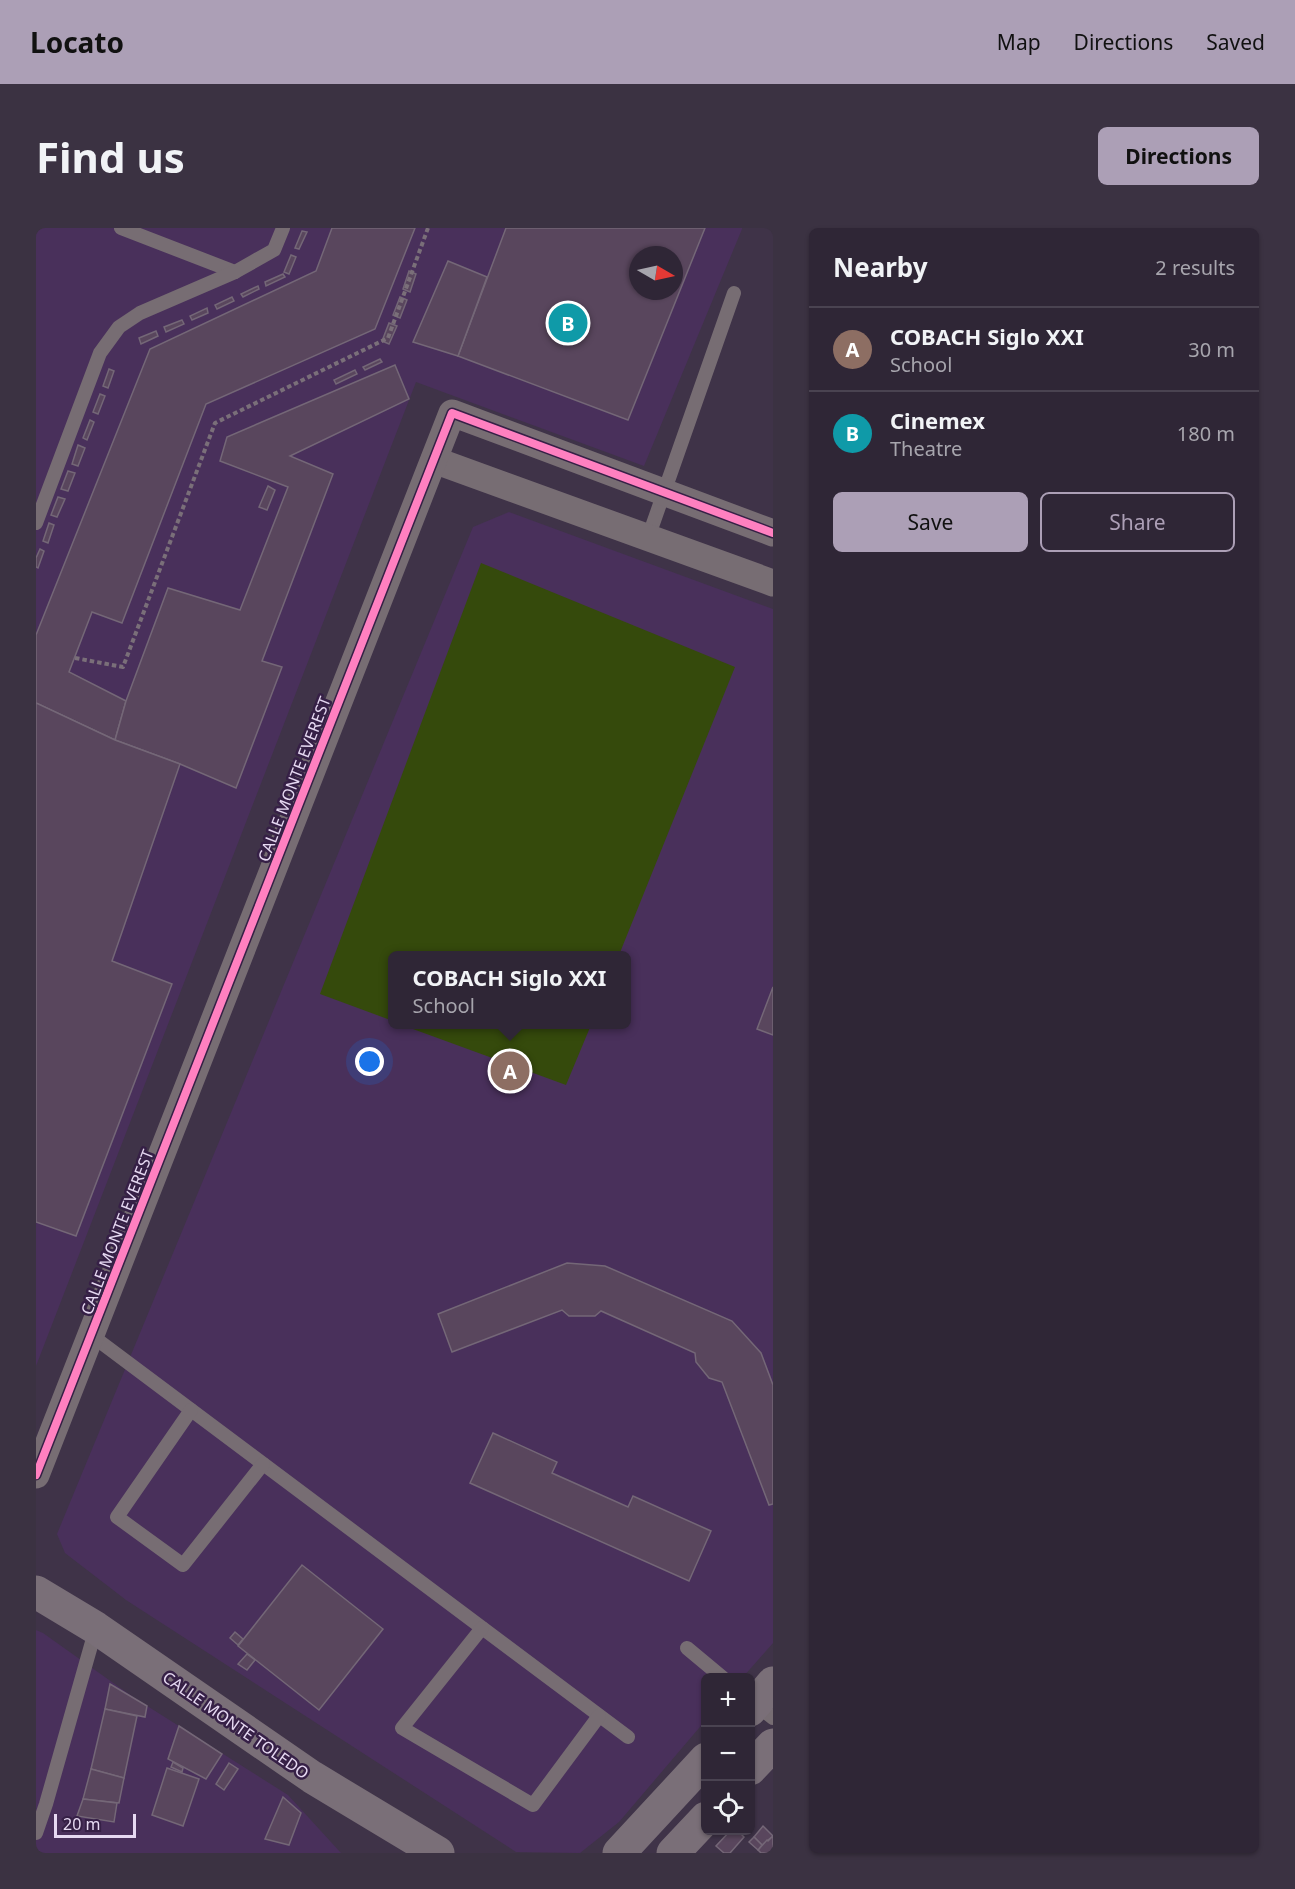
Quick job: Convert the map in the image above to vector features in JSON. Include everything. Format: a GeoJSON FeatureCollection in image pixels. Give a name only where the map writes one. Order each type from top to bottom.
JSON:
{"type":"FeatureCollection","features":[{"type":"Feature","properties":{"kind":"main road","name":"CALLE MONTE TOLEDO"},"geometry":{"type":"LineString","coordinates":[[36,1592],[96,1628],[312,1778],[438,1853]]}},
{"type":"Feature","properties":{"kind":"main road"},"geometry":{"type":"LineString","coordinates":[[755,1764],[773,1745]]}},
{"type":"Feature","properties":{"kind":"main road"},"geometry":{"type":"LineString","coordinates":[[619,1853],[701,1763]]}},
{"type":"Feature","properties":{"kind":"main road"},"geometry":{"type":"LineString","coordinates":[[673,1853],[701,1822]]}},
{"type":"Feature","properties":{"kind":"street","name":"CALLE MONTE EVEREST"},"geometry":{"type":"LineString","coordinates":[[36,1474],[452,413],[773,533]]}},
{"type":"Feature","properties":{"kind":"street"},"geometry":{"type":"LineString","coordinates":[[434,460],[773,583]]}},
{"type":"Feature","properties":{"kind":"lane"},"geometry":{"type":"LineString","coordinates":[[121,228],[235,272]]}},
{"type":"Feature","properties":{"kind":"lane"},"geometry":{"type":"LineString","coordinates":[[36,523],[100,353],[119,327],[140,313],[235,272],[274,250],[283,228]]}},
{"type":"Feature","properties":{"kind":"lane"},"geometry":{"type":"LineString","coordinates":[[648,538],[734,293]]}},
{"type":"Feature","properties":{"kind":"lane"},"geometry":{"type":"LineString","coordinates":[[91,1335],[627,1737]]}},
{"type":"Feature","properties":{"kind":"lane"},"geometry":{"type":"LineString","coordinates":[[191,1410],[117,1517],[183,1565],[263,1464]]}},
{"type":"Feature","properties":{"kind":"lane"},"geometry":{"type":"LineString","coordinates":[[36,1833],[96,1628]]}},
{"type":"Feature","properties":{"kind":"lane"},"geometry":{"type":"LineString","coordinates":[[482,1628],[402,1728],[533,1804],[599,1716]]}},
{"type":"Feature","properties":{"kind":"lane"},"geometry":{"type":"LineString","coordinates":[[687,1648],[718,1673]]}},
{"type":"Feature","properties":{"kind":"path"},"geometry":{"type":"LineString","coordinates":[[75,658],[123,667],[215,423],[388,338],[428,228]]}},
{"type":"Feature","properties":{"kind":"shaded area"},"geometry":{"type":"Polygon","coordinates":[[[36,228],[742,228],[644,466],[416,382],[36,1366],[36,228]]]}},
{"type":"Feature","properties":{"kind":"shaded area"},"geometry":{"type":"Polygon","coordinates":[[[509,512],[773,609],[773,1643],[747,1673],[701,1673],[701,1726],[619,1822],[580,1853],[516,1852],[126,1600],[65,1553],[57,1534],[473,527],[509,512]]]}},
{"type":"Feature","properties":{"kind":"shaded area"},"geometry":{"type":"Polygon","coordinates":[[[36,1630],[133,1697],[288,1795],[341,1853],[36,1853],[36,1630]]]}},
{"type":"Feature","properties":{"kind":"green space"},"geometry":{"type":"Polygon","coordinates":[[[481,563],[735,667],[621,951],[388,951],[388,1019],[320,994],[481,563]]]}},
{"type":"Feature","properties":{"kind":"green space"},"geometry":{"type":"Polygon","coordinates":[[[413,1029],[589,1029],[566,1085],[413,1029]]]}},
{"type":"Feature","properties":{"kind":"building"},"geometry":{"type":"Polygon","coordinates":[[[332,228],[415,228],[375,329],[206,404],[122,623],[92,612],[69,672],[126,701],[115,740],[36,703],[36,635],[150,349],[316,271],[332,228]]]}},
{"type":"Feature","properties":{"kind":"building"},"geometry":{"type":"Polygon","coordinates":[[[506,228],[705,228],[683,283],[683,246],[629,246],[629,300],[676,300],[628,420],[458,356],[506,228]]]}},
{"type":"Feature","properties":{"kind":"building"},"geometry":{"type":"Polygon","coordinates":[[[302,231],[307,232],[299,249],[295,248],[302,231]]]}},
{"type":"Feature","properties":{"kind":"building"},"geometry":{"type":"Polygon","coordinates":[[[291,255],[296,257],[289,274],[284,272],[291,255]]]}},
{"type":"Feature","properties":{"kind":"building"},"geometry":{"type":"Polygon","coordinates":[[[448,261],[487,277],[458,356],[413,342],[448,261]]]}},
{"type":"Feature","properties":{"kind":"building"},"geometry":{"type":"Polygon","coordinates":[[[409,271],[416,274],[410,292],[403,289],[409,271]]]}},
{"type":"Feature","properties":{"kind":"building"},"geometry":{"type":"Polygon","coordinates":[[[283,274],[285,277],[266,286],[265,282],[283,274]]]}},
{"type":"Feature","properties":{"kind":"building"},"geometry":{"type":"Polygon","coordinates":[[[258,286],[259,289],[243,297],[241,294],[258,286]]]}},
{"type":"Feature","properties":{"kind":"building"},"geometry":{"type":"Polygon","coordinates":[[[232,297],[234,301],[217,309],[215,305],[232,297]]]}},
{"type":"Feature","properties":{"kind":"building"},"geometry":{"type":"Polygon","coordinates":[[[400,297],[407,300],[400,318],[393,315],[400,297]]]}},
{"type":"Feature","properties":{"kind":"building"},"geometry":{"type":"Polygon","coordinates":[[[207,308],[208,313],[192,320],[190,316],[207,308]]]}},
{"type":"Feature","properties":{"kind":"building"},"geometry":{"type":"Polygon","coordinates":[[[182,320],[184,324],[166,332],[164,327],[182,320]]]}},
{"type":"Feature","properties":{"kind":"building"},"geometry":{"type":"Polygon","coordinates":[[[389,323],[397,326],[389,344],[382,341],[389,323]]]}},
{"type":"Feature","properties":{"kind":"building"},"geometry":{"type":"Polygon","coordinates":[[[156,331],[158,336],[141,344],[139,338],[156,331]]]}},
{"type":"Feature","properties":{"kind":"building"},"geometry":{"type":"Polygon","coordinates":[[[380,359],[382,362],[365,370],[363,367],[380,359]]]}},
{"type":"Feature","properties":{"kind":"building"},"geometry":{"type":"Polygon","coordinates":[[[395,365],[409,399],[290,456],[333,474],[262,661],[282,667],[236,788],[115,740],[126,701],[168,588],[240,610],[288,487],[220,461],[227,437],[395,365]]]}},
{"type":"Feature","properties":{"kind":"building"},"geometry":{"type":"Polygon","coordinates":[[[109,369],[114,371],[108,388],[103,386],[109,369]]]}},
{"type":"Feature","properties":{"kind":"building"},"geometry":{"type":"Polygon","coordinates":[[[355,370],[357,374],[336,384],[334,380],[355,370]]]}},
{"type":"Feature","properties":{"kind":"building"},"geometry":{"type":"Polygon","coordinates":[[[100,394],[105,396],[98,414],[93,412],[100,394]]]}},
{"type":"Feature","properties":{"kind":"building"},"geometry":{"type":"Polygon","coordinates":[[[90,420],[94,422],[87,440],[83,438],[90,420]]]}},
{"type":"Feature","properties":{"kind":"building"},"geometry":{"type":"Polygon","coordinates":[[[78,445],[85,448],[78,466],[72,464],[78,445]]]}},
{"type":"Feature","properties":{"kind":"building"},"geometry":{"type":"Polygon","coordinates":[[[68,471],[75,473],[68,491],[61,489],[68,471]]]}},
{"type":"Feature","properties":{"kind":"building"},"geometry":{"type":"Polygon","coordinates":[[[268,486],[275,490],[267,510],[259,507],[268,486]]]}},
{"type":"Feature","properties":{"kind":"building"},"geometry":{"type":"Polygon","coordinates":[[[58,497],[65,499],[57,517],[51,515],[58,497]]]}},
{"type":"Feature","properties":{"kind":"building"},"geometry":{"type":"Polygon","coordinates":[[[49,523],[54,525],[48,543],[43,541],[49,523]]]}},
{"type":"Feature","properties":{"kind":"building"},"geometry":{"type":"Polygon","coordinates":[[[40,549],[44,551],[38,568],[36,558],[40,549]]]}},
{"type":"Feature","properties":{"kind":"building"},"geometry":{"type":"Polygon","coordinates":[[[36,703],[115,740],[180,764],[112,961],[172,984],[76,1236],[36,1222],[36,703]]]}},
{"type":"Feature","properties":{"kind":"building"},"geometry":{"type":"Polygon","coordinates":[[[773,987],[773,1035],[757,1029],[773,987]]]}},
{"type":"Feature","properties":{"kind":"building"},"geometry":{"type":"Polygon","coordinates":[[[567,1263],[605,1266],[732,1321],[761,1353],[773,1385],[773,1504],[769,1505],[722,1382],[709,1378],[696,1362],[695,1353],[601,1311],[595,1316],[569,1316],[562,1310],[452,1352],[438,1314],[567,1263]]]}},
{"type":"Feature","properties":{"kind":"building"},"geometry":{"type":"Polygon","coordinates":[[[493,1433],[557,1462],[552,1473],[628,1507],[633,1496],[711,1531],[689,1581],[470,1483],[493,1433]]]}},
{"type":"Feature","properties":{"kind":"building"},"geometry":{"type":"Polygon","coordinates":[[[302,1565],[383,1629],[319,1710],[238,1646],[302,1565]]]}},
{"type":"Feature","properties":{"kind":"building"},"geometry":{"type":"Polygon","coordinates":[[[235,1632],[243,1639],[238,1645],[230,1638],[235,1632]]]}},
{"type":"Feature","properties":{"kind":"building"},"geometry":{"type":"Polygon","coordinates":[[[247,1654],[255,1660],[247,1670],[238,1664],[247,1654]]]}},
{"type":"Feature","properties":{"kind":"building"},"geometry":{"type":"Polygon","coordinates":[[[110,1684],[147,1706],[145,1717],[105,1709],[110,1684]]]}},
{"type":"Feature","properties":{"kind":"building"},"geometry":{"type":"Polygon","coordinates":[[[105,1709],[137,1716],[124,1778],[91,1769],[105,1709]]]}},
{"type":"Feature","properties":{"kind":"building"},"geometry":{"type":"Polygon","coordinates":[[[179,1726],[222,1754],[206,1779],[168,1759],[179,1726]]]}},
{"type":"Feature","properties":{"kind":"building"},"geometry":{"type":"Polygon","coordinates":[[[173,1762],[183,1768],[182,1772],[171,1767],[173,1762]]]}},
{"type":"Feature","properties":{"kind":"building"},"geometry":{"type":"Polygon","coordinates":[[[229,1763],[238,1769],[224,1790],[216,1784],[229,1763]]]}},
{"type":"Feature","properties":{"kind":"building"},"geometry":{"type":"Polygon","coordinates":[[[167,1768],[199,1779],[183,1826],[152,1815],[167,1768]]]}},
{"type":"Feature","properties":{"kind":"building"},"geometry":{"type":"Polygon","coordinates":[[[91,1769],[124,1778],[119,1803],[83,1799],[91,1769]]]}},
{"type":"Feature","properties":{"kind":"building"},"geometry":{"type":"Polygon","coordinates":[[[283,1797],[301,1813],[289,1845],[265,1839],[283,1797]]]}},
{"type":"Feature","properties":{"kind":"building"},"geometry":{"type":"Polygon","coordinates":[[[83,1799],[117,1803],[114,1822],[77,1816],[83,1799]]]}},
{"type":"Feature","properties":{"kind":"building"},"geometry":{"type":"Polygon","coordinates":[[[763,1826],[773,1836],[762,1845],[754,1837],[763,1826]]]}},
{"type":"Feature","properties":{"kind":"building"},"geometry":{"type":"Polygon","coordinates":[[[726,1835],[744,1837],[730,1853],[724,1853],[716,1846],[726,1835]]]}},
{"type":"Feature","properties":{"kind":"building"},"geometry":{"type":"Polygon","coordinates":[[[773,1836],[773,1853],[761,1853],[758,1850],[773,1836]]]}},
{"type":"Feature","properties":{"kind":"building"},"geometry":{"type":"Polygon","coordinates":[[[754,1837],[762,1845],[758,1850],[749,1842],[754,1837]]]}},
{"type":"Feature","properties":{"kind":"cycle path"},"geometry":{"type":"LineString","coordinates":[[36,1475],[452,413],[773,533]]}},
{"type":"Feature","properties":{"kind":"place","name":"Cinemex"},"geometry":{"type":"Point","coordinates":[568,323]}},
{"type":"Feature","properties":{"kind":"place","name":"COBACH Siglo XXI"},"geometry":{"type":"Point","coordinates":[510,1071]}}]}
